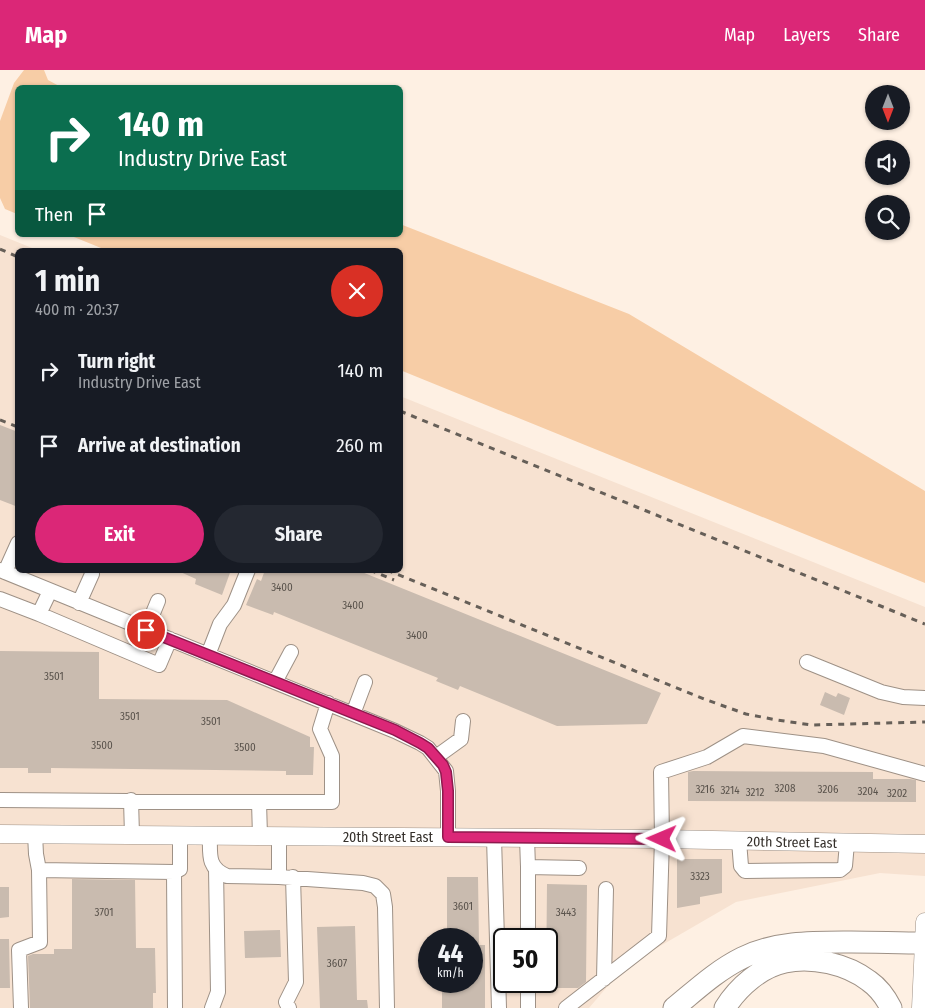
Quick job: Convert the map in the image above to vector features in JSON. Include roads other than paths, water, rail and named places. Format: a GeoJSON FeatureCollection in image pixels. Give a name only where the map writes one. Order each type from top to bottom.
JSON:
{"type":"FeatureCollection","features":[{"type":"Feature","properties":{"kind":"highway"},"geometry":{"type":"LineString","coordinates":[[674,1008],[724,968],[758,951],[802,942],[925,932]]}},
{"type":"Feature","properties":{"kind":"highway"},"geometry":{"type":"LineString","coordinates":[[725,1008],[744,985],[758,974],[775,965],[796,960],[834,964],[859,974],[879,990],[891,1008]]}},
{"type":"Feature","properties":{"kind":"main road","name":"20th Street East"},"geometry":{"type":"LineString","coordinates":[[0,834],[662,839],[925,844]]}},
{"type":"Feature","properties":{"kind":"main road"},"geometry":{"type":"LineString","coordinates":[[922,1008],[925,932]]}},
{"type":"Feature","properties":{"kind":"street"},"geometry":{"type":"LineString","coordinates":[[15,548],[2,571],[395,730],[428,748],[446,772],[448,837]]}},
{"type":"Feature","properties":{"kind":"street"},"geometry":{"type":"LineString","coordinates":[[208,655],[220,624],[234,605],[247,573]]}},
{"type":"Feature","properties":{"kind":"street"},"geometry":{"type":"LineString","coordinates":[[80,603],[92,574]]}},
{"type":"Feature","properties":{"kind":"street"},"geometry":{"type":"LineString","coordinates":[[40,614],[50,591]]}},
{"type":"Feature","properties":{"kind":"street"},"geometry":{"type":"LineString","coordinates":[[0,599],[159,665],[170,640]]}},
{"type":"Feature","properties":{"kind":"street"},"geometry":{"type":"LineString","coordinates":[[146,630],[158,601]]}},
{"type":"Feature","properties":{"kind":"street"},"geometry":{"type":"LineString","coordinates":[[275,682],[291,652]]}},
{"type":"Feature","properties":{"kind":"street"},"geometry":{"type":"LineString","coordinates":[[807,662],[881,692],[903,698],[925,698]]}},
{"type":"Feature","properties":{"kind":"street"},"geometry":{"type":"LineString","coordinates":[[353,714],[365,682]]}},
{"type":"Feature","properties":{"kind":"street"},"geometry":{"type":"LineString","coordinates":[[0,800],[332,802],[332,756],[320,729],[328,704]]}},
{"type":"Feature","properties":{"kind":"street"},"geometry":{"type":"LineString","coordinates":[[436,757],[461,739],[463,721]]}},
{"type":"Feature","properties":{"kind":"street"},"geometry":{"type":"LineString","coordinates":[[566,1008],[659,936],[662,839],[660,772],[707,757],[743,736],[824,746],[925,774]]}},
{"type":"Feature","properties":{"kind":"street"},"geometry":{"type":"LineString","coordinates":[[131,800],[132,835]]}},
{"type":"Feature","properties":{"kind":"street"},"geometry":{"type":"LineString","coordinates":[[259,802],[260,836]]}},
{"type":"Feature","properties":{"kind":"street"},"geometry":{"type":"LineString","coordinates":[[21,1008],[19,950],[40,942],[39,870],[35,834]]}},
{"type":"Feature","properties":{"kind":"street"},"geometry":{"type":"LineString","coordinates":[[39,870],[174,872],[180,869],[180,835]]}},
{"type":"Feature","properties":{"kind":"street"},"geometry":{"type":"LineString","coordinates":[[210,835],[211,861],[216,869],[227,876],[286,877],[364,882],[374,886],[384,894],[387,1008]]}},
{"type":"Feature","properties":{"kind":"street"},"geometry":{"type":"LineString","coordinates":[[279,836],[279,854],[286,877],[296,982],[286,1002],[289,1008]]}},
{"type":"Feature","properties":{"kind":"street"},"geometry":{"type":"LineString","coordinates":[[494,838],[499,1008]]}},
{"type":"Feature","properties":{"kind":"street"},"geometry":{"type":"LineString","coordinates":[[527,838],[528,928]]}},
{"type":"Feature","properties":{"kind":"street"},"geometry":{"type":"LineString","coordinates":[[740,841],[741,866],[745,872],[840,870],[845,866],[847,843]]}},
{"type":"Feature","properties":{"kind":"street"},"geometry":{"type":"LineString","coordinates":[[528,867],[579,868]]}},
{"type":"Feature","properties":{"kind":"street"},"geometry":{"type":"LineString","coordinates":[[212,1008],[218,992],[216,869]]}},
{"type":"Feature","properties":{"kind":"street"},"geometry":{"type":"LineString","coordinates":[[174,872],[175,1008]]}},
{"type":"Feature","properties":{"kind":"street"},"geometry":{"type":"LineString","coordinates":[[604,979],[606,889]]}},
{"type":"Feature","properties":{"kind":"street"},"geometry":{"type":"LineString","coordinates":[[528,993],[528,1008]]}},
{"type":"Feature","properties":{"kind":"railway"},"geometry":{"type":"LineString","coordinates":[[0,249],[15,256]]}},
{"type":"Feature","properties":{"kind":"railway"},"geometry":{"type":"LineString","coordinates":[[403,412],[925,624]]}},
{"type":"Feature","properties":{"kind":"railway"},"geometry":{"type":"LineString","coordinates":[[0,420],[15,426]]}},
{"type":"Feature","properties":{"kind":"railway"},"geometry":{"type":"LineString","coordinates":[[377,573],[394,580]]}},
{"type":"Feature","properties":{"kind":"railway"},"geometry":{"type":"LineString","coordinates":[[394,573],[704,699],[746,714],[811,725],[925,722]]}}]}
